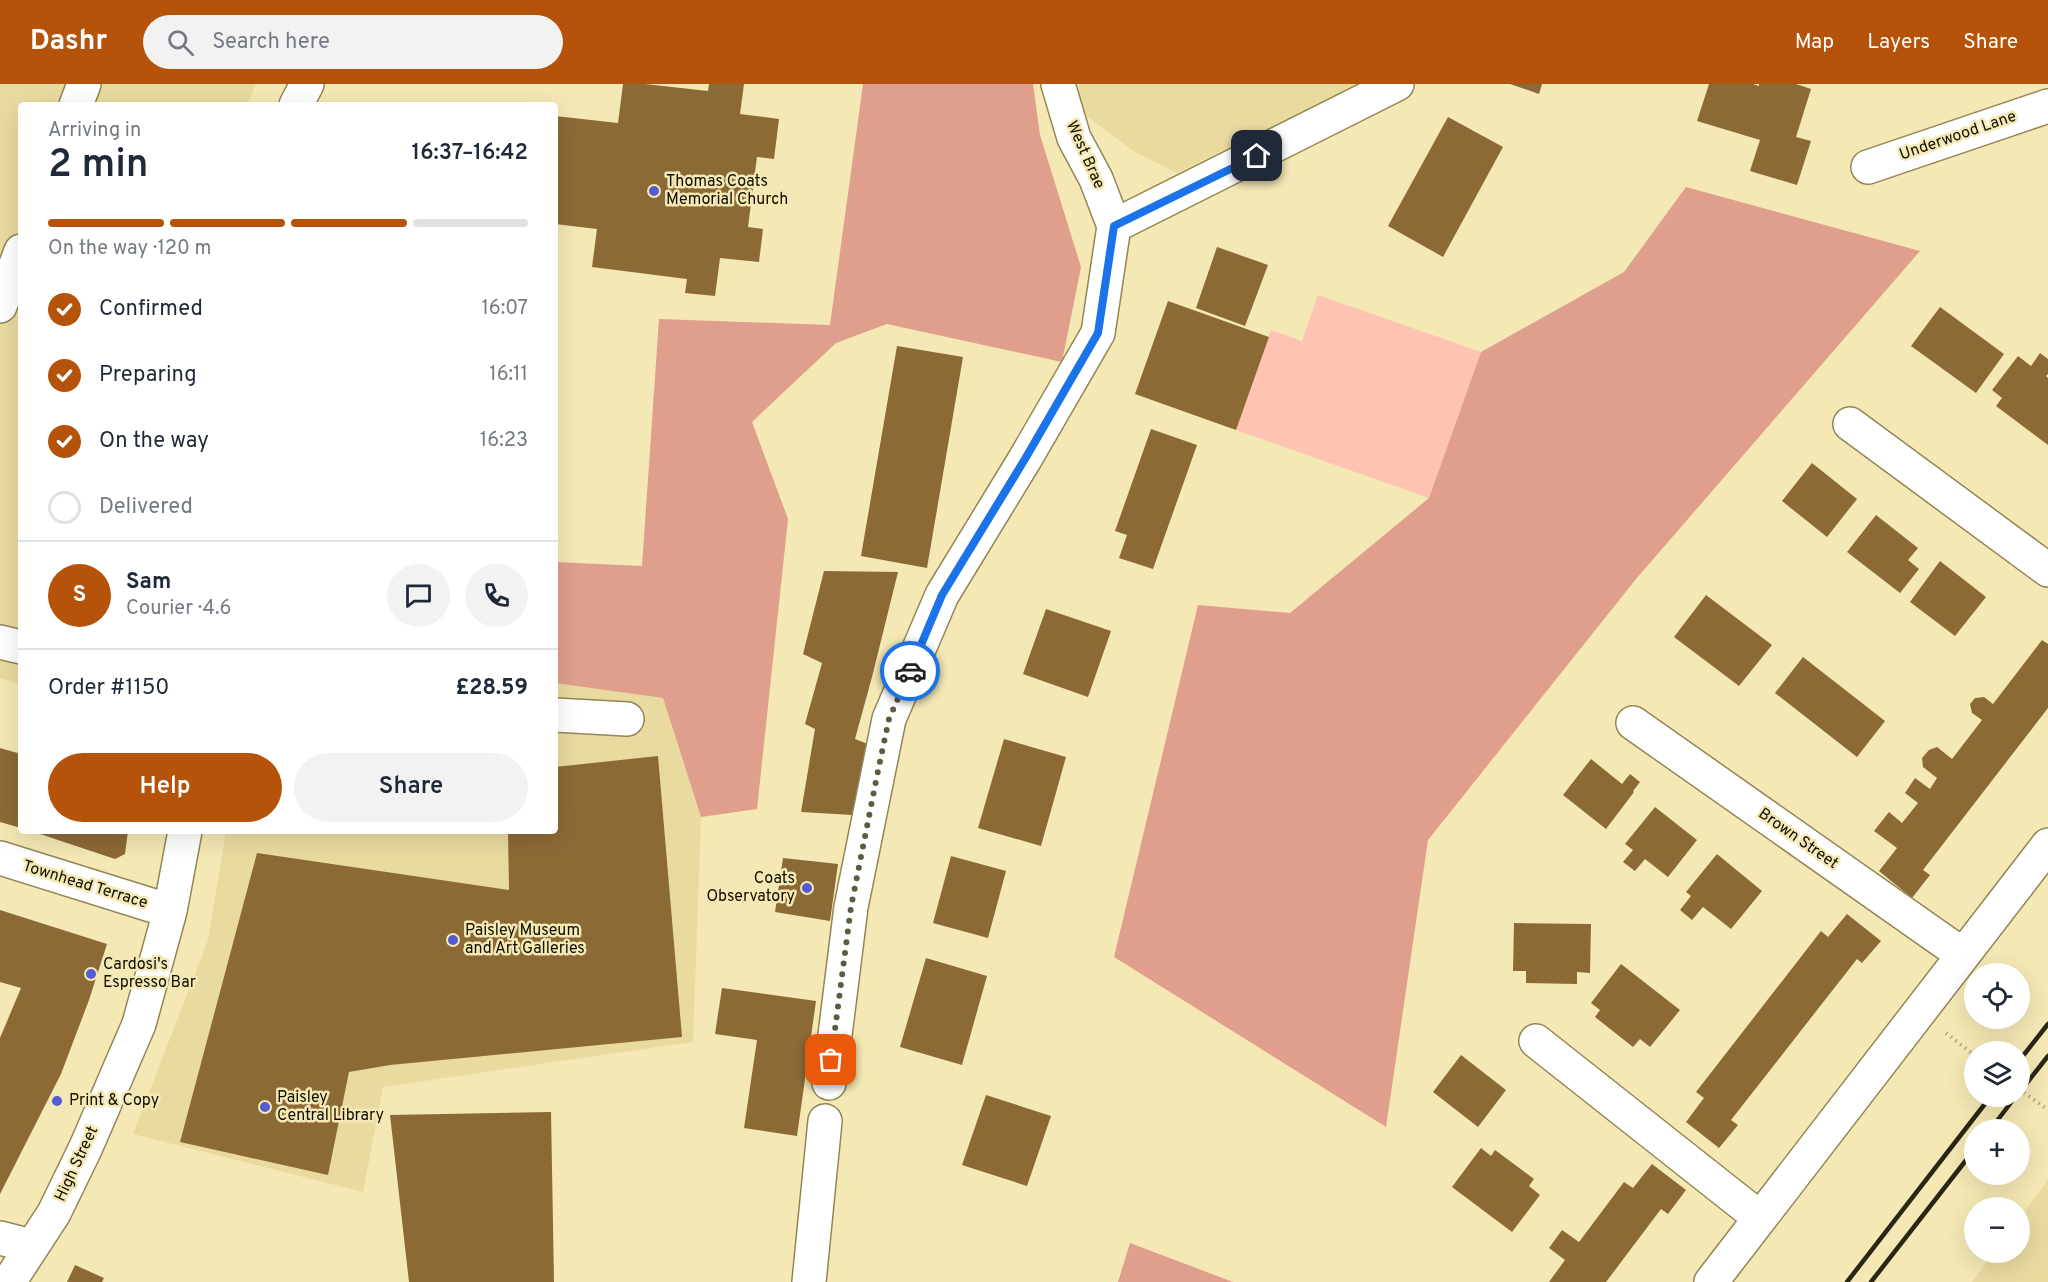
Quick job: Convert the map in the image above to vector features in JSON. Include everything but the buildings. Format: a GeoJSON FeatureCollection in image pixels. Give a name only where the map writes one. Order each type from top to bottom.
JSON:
{"type":"FeatureCollection","features":[{"type":"Feature","properties":{"kind":"street"},"geometry":{"type":"LineString","coordinates":[[77,102],[84,84]]}},
{"type":"Feature","properties":{"kind":"street"},"geometry":{"type":"LineString","coordinates":[[298,102],[307,84]]}},
{"type":"Feature","properties":{"kind":"street","name":"West Brae"},"geometry":{"type":"LineString","coordinates":[[1058,84],[1074,138],[1096,178],[1114,226]]}},
{"type":"Feature","properties":{"kind":"street"},"geometry":{"type":"LineString","coordinates":[[829,1083],[851,907],[889,719],[942,595],[1098,333],[1114,226],[1397,84]]}},
{"type":"Feature","properties":{"kind":"street","name":"Underwood Lane"},"geometry":{"type":"LineString","coordinates":[[1868,167],[2048,106]]}},
{"type":"Feature","properties":{"kind":"street"},"geometry":{"type":"LineString","coordinates":[[0,306],[18,258]]}},
{"type":"Feature","properties":{"kind":"street"},"geometry":{"type":"LineString","coordinates":[[1850,424],[2048,570]]}},
{"type":"Feature","properties":{"kind":"street"},"geometry":{"type":"LineString","coordinates":[[0,642],[18,646]]}},
{"type":"Feature","properties":{"kind":"street"},"geometry":{"type":"LineString","coordinates":[[558,715],[627,719]]}},
{"type":"Feature","properties":{"kind":"street","name":"Brown Street"},"geometry":{"type":"LineString","coordinates":[[1633,723],[1963,955]]}},
{"type":"Feature","properties":{"kind":"street","name":"High Street"},"geometry":{"type":"LineString","coordinates":[[9,1282],[15,1242],[54,1213],[86,1147],[139,1024],[170,911],[184,834]]}},
{"type":"Feature","properties":{"kind":"street"},"geometry":{"type":"LineString","coordinates":[[1711,1282],[2048,844]]}},
{"type":"Feature","properties":{"kind":"street","name":"Townhead Terrace"},"geometry":{"type":"LineString","coordinates":[[0,858],[170,911]]}},
{"type":"Feature","properties":{"kind":"street"},"geometry":{"type":"LineString","coordinates":[[1536,1041],[1760,1218]]}},
{"type":"Feature","properties":{"kind":"street"},"geometry":{"type":"LineString","coordinates":[[808,1282],[825,1121]]}},
{"type":"Feature","properties":{"kind":"path"},"geometry":{"type":"LineString","coordinates":[[2030,1097],[2048,1110]]}},
{"type":"Feature","properties":{"kind":"shaded area"},"geometry":{"type":"Polygon","coordinates":[[[0,84],[256,84],[248,102],[18,102],[18,684],[0,678],[0,84]]]}},
{"type":"Feature","properties":{"kind":"shaded area"},"geometry":{"type":"Polygon","coordinates":[[[863,84],[1033,84],[1040,135],[1081,267],[1062,362],[887,324],[836,343],[752,422],[788,519],[757,809],[701,817],[663,698],[558,683],[558,562],[642,566],[659,319],[830,325],[863,84]]]}},
{"type":"Feature","properties":{"kind":"shaded area"},"geometry":{"type":"Polygon","coordinates":[[[1079,84],[1357,84],[1177,173],[1133,151],[1079,110],[1079,84]]]}},
{"type":"Feature","properties":{"kind":"shaded area"},"geometry":{"type":"Polygon","coordinates":[[[1686,187],[1920,251],[1636,579],[1428,840],[1386,1127],[1114,957],[1198,605],[1290,613],[1429,498],[1481,352],[1624,272],[1686,187]]]}},
{"type":"Feature","properties":{"kind":"shaded area"},"geometry":{"type":"Polygon","coordinates":[[[1318,295],[1481,352],[1429,498],[1236,430],[1271,330],[1302,341],[1318,295]]]}},
{"type":"Feature","properties":{"kind":"shaded area"},"geometry":{"type":"Polygon","coordinates":[[[558,683],[663,698],[701,817],[693,1042],[383,1087],[363,1192],[133,1134],[208,940],[226,834],[558,834],[558,683]]]}},
{"type":"Feature","properties":{"kind":"shaded area"},"geometry":{"type":"Polygon","coordinates":[[[2048,1180],[2048,1282],[1972,1282],[1986,1263],[2030,1263],[2030,1204],[2048,1180]]]}},
{"type":"Feature","properties":{"kind":"shaded area"},"geometry":{"type":"Polygon","coordinates":[[[1130,1243],[1233,1282],[1118,1282],[1130,1243]]]}},
{"type":"Feature","properties":{"kind":"railway"},"geometry":{"type":"LineString","coordinates":[[2030,1047],[2048,1024]]}},
{"type":"Feature","properties":{"kind":"railway"},"geometry":{"type":"LineString","coordinates":[[2030,1079],[2048,1056]]}},
{"type":"Feature","properties":{"kind":"railway"},"geometry":{"type":"LineString","coordinates":[[1847,1282],[1982,1107]]}},
{"type":"Feature","properties":{"kind":"railway"},"geometry":{"type":"LineString","coordinates":[[1998,1119],[2008,1107]]}},
{"type":"Feature","properties":{"kind":"railway"},"geometry":{"type":"LineString","coordinates":[[1871,1282],[1964,1163]]}},
{"type":"Feature","properties":{"kind":"way so far"},"geometry":{"type":"LineString","coordinates":[[831,1060],[851,907],[879,766],[889,719],[910,671]]}},
{"type":"Feature","properties":{"kind":"place","name":"Thomas Coats Memorial Church"},"geometry":{"type":"Point","coordinates":[654,191]}},
{"type":"Feature","properties":{"kind":"place","name":"Coats Observatory"},"geometry":{"type":"Point","coordinates":[807,888]}},
{"type":"Feature","properties":{"kind":"place","name":"Paisley Museum and Art Galleries"},"geometry":{"type":"Point","coordinates":[453,940]}},
{"type":"Feature","properties":{"kind":"place","name":"Cardosi's Espresso Bar"},"geometry":{"type":"Point","coordinates":[91,974]}},
{"type":"Feature","properties":{"kind":"place","name":"Print & Copy"},"geometry":{"type":"Point","coordinates":[57,1101]}},
{"type":"Feature","properties":{"kind":"place","name":"Paisley Central Library"},"geometry":{"type":"Point","coordinates":[265,1107]}},
{"type":"Feature","properties":{"kind":"route"},"geometry":{"type":"LineString","coordinates":[[910,671],[942,595],[1098,333],[1114,226],[1257,156]]}}]}
